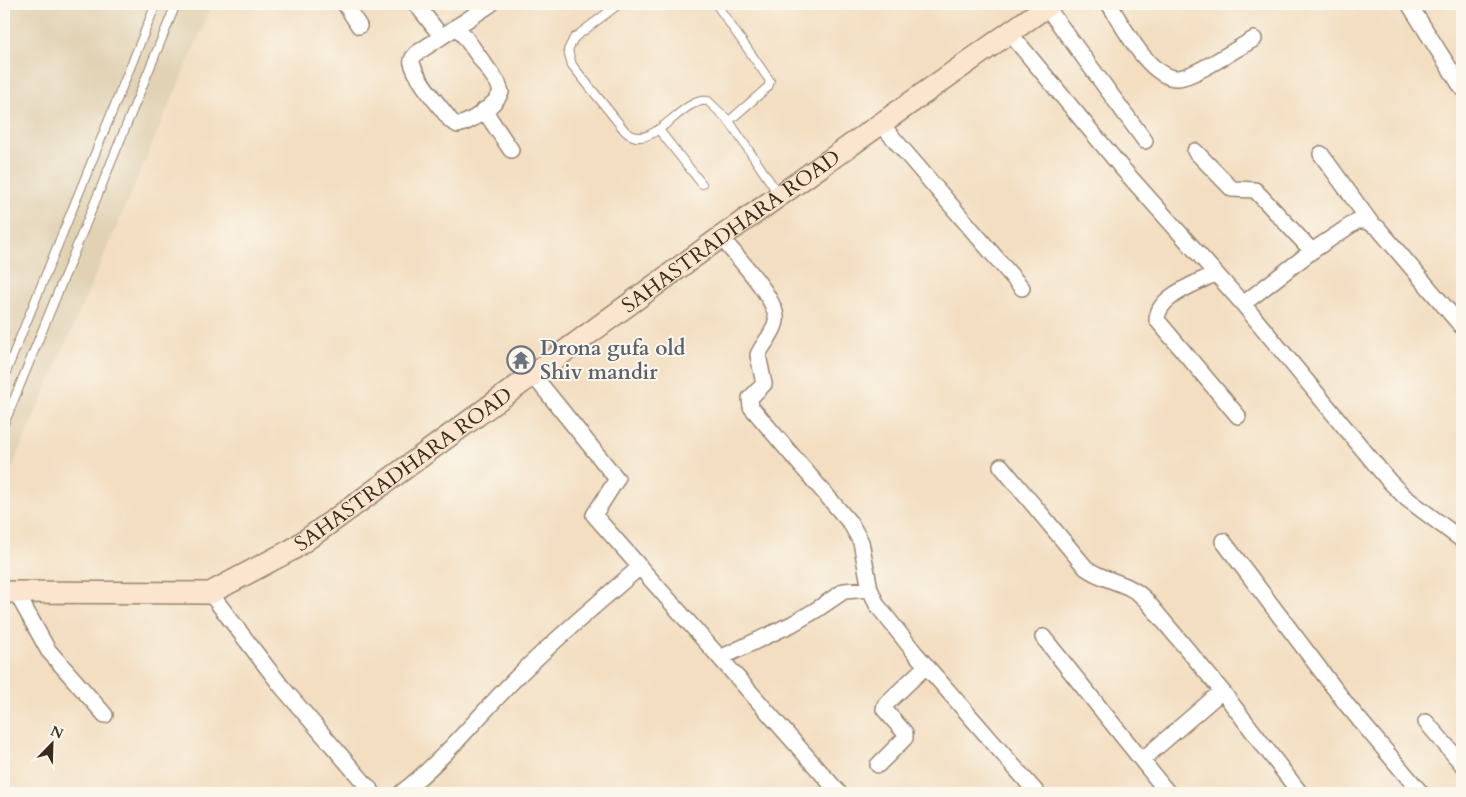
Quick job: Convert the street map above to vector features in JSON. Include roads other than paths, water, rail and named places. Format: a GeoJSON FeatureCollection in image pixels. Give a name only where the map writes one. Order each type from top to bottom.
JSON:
{"type":"FeatureCollection","features":[{"type":"Feature","properties":{"kind":"main road","name":"SAHASTRADHARA ROAD"},"geometry":{"type":"LineString","coordinates":[[10,592],[210,593],[254,572],[293,549],[721,237],[882,125],[1008,32],[1048,5]]}},
{"type":"Feature","properties":{"kind":"street"},"geometry":{"type":"LineString","coordinates":[[345,4],[359,26]]}},
{"type":"Feature","properties":{"kind":"street"},"geometry":{"type":"LineString","coordinates":[[416,4],[441,36]]}},
{"type":"Feature","properties":{"kind":"street"},"geometry":{"type":"LineString","coordinates":[[457,26],[500,87],[501,92],[498,99],[461,125],[454,124],[420,78],[412,63],[413,57],[441,36],[492,4]]}},
{"type":"Feature","properties":{"kind":"street"},"geometry":{"type":"LineString","coordinates":[[1109,4],[1149,63],[1163,74],[1172,78],[1189,75],[1254,39]]}},
{"type":"Feature","properties":{"kind":"street"},"geometry":{"type":"LineString","coordinates":[[1409,4],[1462,88]]}},
{"type":"Feature","properties":{"kind":"street"},"geometry":{"type":"LineString","coordinates":[[1048,5],[1145,141]]}},
{"type":"Feature","properties":{"kind":"street"},"geometry":{"type":"LineString","coordinates":[[1008,32],[1214,274],[1243,304],[1389,481],[1406,498],[1459,531]]}},
{"type":"Feature","properties":{"kind":"street"},"geometry":{"type":"LineString","coordinates":[[484,110],[511,150]]}},
{"type":"Feature","properties":{"kind":"street"},"geometry":{"type":"LineString","coordinates":[[882,125],[1022,288]]}},
{"type":"Feature","properties":{"kind":"street"},"geometry":{"type":"LineString","coordinates":[[1194,150],[1232,189],[1255,190],[1312,251]]}},
{"type":"Feature","properties":{"kind":"street"},"geometry":{"type":"LineString","coordinates":[[1321,154],[1372,223],[1462,327]]}},
{"type":"Feature","properties":{"kind":"street"},"geometry":{"type":"LineString","coordinates":[[1243,304],[1312,251],[1357,222],[1366,221],[1372,223]]}},
{"type":"Feature","properties":{"kind":"street"},"geometry":{"type":"LineString","coordinates":[[721,237],[770,299],[776,315],[773,330],[758,355],[764,384],[751,396],[749,403],[851,524],[861,542],[870,589],[877,605],[926,666],[1038,793]]}},
{"type":"Feature","properties":{"kind":"street"},"geometry":{"type":"LineString","coordinates":[[1214,274],[1174,296],[1160,308],[1157,320],[1238,416]]}},
{"type":"Feature","properties":{"kind":"street"},"geometry":{"type":"LineString","coordinates":[[533,375],[617,480],[594,515],[839,793]]}},
{"type":"Feature","properties":{"kind":"street"},"geometry":{"type":"LineString","coordinates":[[1001,466],[1080,562],[1097,576],[1139,592],[1222,691],[1300,793]]}},
{"type":"Feature","properties":{"kind":"street"},"geometry":{"type":"LineString","coordinates":[[1223,541],[1347,705],[1421,793]]}},
{"type":"Feature","properties":{"kind":"street"},"geometry":{"type":"LineString","coordinates":[[402,793],[429,772],[517,677],[547,648],[640,567]]}},
{"type":"Feature","properties":{"kind":"street"},"geometry":{"type":"LineString","coordinates":[[720,658],[792,624],[844,591],[870,589]]}},
{"type":"Feature","properties":{"kind":"street"},"geometry":{"type":"LineString","coordinates":[[10,592],[48,650],[105,715]]}},
{"type":"Feature","properties":{"kind":"street"},"geometry":{"type":"LineString","coordinates":[[210,593],[282,688],[367,791]]}},
{"type":"Feature","properties":{"kind":"street"},"geometry":{"type":"LineString","coordinates":[[1043,637],[1168,793]]}},
{"type":"Feature","properties":{"kind":"street"},"geometry":{"type":"LineString","coordinates":[[878,765],[905,738],[904,733],[884,709],[885,705],[926,666]]}},
{"type":"Feature","properties":{"kind":"street"},"geometry":{"type":"LineString","coordinates":[[1142,760],[1222,691]]}},
{"type":"Feature","properties":{"kind":"street"},"geometry":{"type":"LineString","coordinates":[[1426,722],[1462,764]]}},
{"type":"Feature","properties":{"kind":"lane"},"geometry":{"type":"LineString","coordinates":[[4,377],[156,4]]}},
{"type":"Feature","properties":{"kind":"lane"},"geometry":{"type":"LineString","coordinates":[[4,424],[176,4]]}},
{"type":"Feature","properties":{"kind":"lane"},"geometry":{"type":"LineString","coordinates":[[619,4],[574,38],[568,50],[568,56],[572,65],[629,134],[644,136],[658,130],[700,100],[712,104],[729,121],[779,196]]}},
{"type":"Feature","properties":{"kind":"lane"},"geometry":{"type":"LineString","coordinates":[[716,4],[770,81],[768,87],[729,121]]}},
{"type":"Feature","properties":{"kind":"lane"},"geometry":{"type":"LineString","coordinates":[[658,130],[702,184]]}},
{"type":"Feature","properties":{"kind":"place","name":"Drona gufa old Shiv mandir"},"geometry":{"type":"Point","coordinates":[521,360]}}]}
